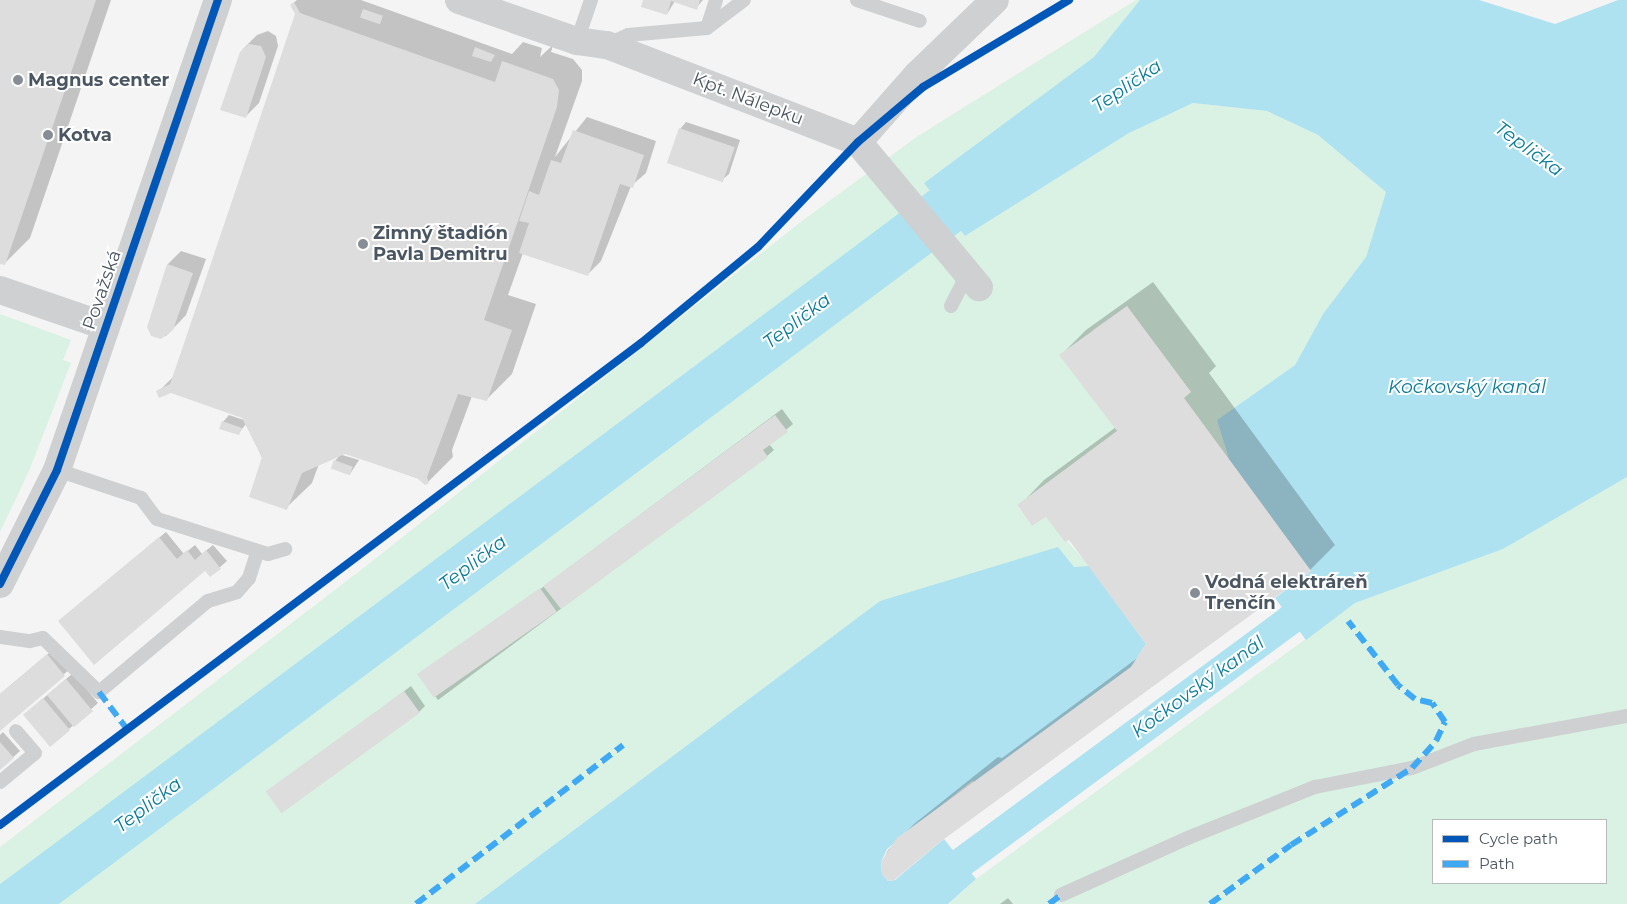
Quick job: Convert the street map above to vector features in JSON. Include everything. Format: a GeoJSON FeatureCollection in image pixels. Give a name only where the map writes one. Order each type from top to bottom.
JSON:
{"type":"FeatureCollection","features":[{"type":"Feature","properties":{"kind":"street","name":"Považská"},"geometry":{"type":"LineString","coordinates":[[0,584],[57,470],[104,326],[218,0]]}},
{"type":"Feature","properties":{"kind":"street","name":"Kpt. Nálepku"},"geometry":{"type":"LineString","coordinates":[[459,0],[577,41],[607,45],[858,142],[900,189],[967,272]]}},
{"type":"Feature","properties":{"kind":"street"},"geometry":{"type":"LineString","coordinates":[[858,142],[917,75],[995,0]]}},
{"type":"Feature","properties":{"kind":"street"},"geometry":{"type":"LineString","coordinates":[[0,290],[104,326]]}},
{"type":"Feature","properties":{"kind":"lane"},"geometry":{"type":"LineString","coordinates":[[577,41],[591,0]]}},
{"type":"Feature","properties":{"kind":"lane"},"geometry":{"type":"LineString","coordinates":[[707,28],[716,0]]}},
{"type":"Feature","properties":{"kind":"lane"},"geometry":{"type":"LineString","coordinates":[[607,45],[628,35],[707,28],[744,0]]}},
{"type":"Feature","properties":{"kind":"lane"},"geometry":{"type":"LineString","coordinates":[[857,0],[920,21]]}},
{"type":"Feature","properties":{"kind":"lane"},"geometry":{"type":"LineString","coordinates":[[951,306],[967,272]]}},
{"type":"Feature","properties":{"kind":"lane"},"geometry":{"type":"LineString","coordinates":[[57,470],[141,498],[158,519],[268,554],[285,549]]}},
{"type":"Feature","properties":{"kind":"lane"},"geometry":{"type":"LineString","coordinates":[[0,637],[30,641],[43,638],[99,692],[208,601],[237,592],[248,578],[258,551]]}},
{"type":"Feature","properties":{"kind":"lane"},"geometry":{"type":"LineString","coordinates":[[1061,895],[1190,837],[1315,787],[1412,768],[1474,744],[1627,716]]}},
{"type":"Feature","properties":{"kind":"lane"},"geometry":{"type":"LineString","coordinates":[[0,782],[35,752],[16,732]]}},
{"type":"Feature","properties":{"kind":"green space"},"geometry":{"type":"Polygon","coordinates":[[[1136,0],[1140,0],[1095,57],[924,183],[965,236],[1129,133],[1193,103],[1267,111],[1318,135],[1386,192],[1366,257],[1323,314],[1295,365],[1217,420],[1229,459],[1184,398],[1191,392],[1127,306],[1092,330],[1117,431],[1017,506],[1032,526],[1046,517],[1089,566],[880,601],[475,904],[0,904],[0,847],[366,566],[802,221],[918,136],[1136,0]]]}},
{"type":"Feature","properties":{"kind":"green space"},"geometry":{"type":"Polygon","coordinates":[[[0,314],[71,340],[63,360],[71,363],[29,471],[0,532],[0,314]]]}},
{"type":"Feature","properties":{"kind":"green space"},"geometry":{"type":"Polygon","coordinates":[[[1627,477],[1627,904],[949,904],[976,879],[1355,603],[1503,549],[1627,477]]]}},
{"type":"Feature","properties":{"kind":"water","name":"Kočkovský kanál"},"geometry":{"type":"Polygon","coordinates":[[[1140,0],[1479,0],[1555,24],[1618,0],[1627,0],[1627,477],[1503,549],[1355,603],[1306,640],[1275,598],[1311,571],[1229,459],[1217,420],[1295,365],[1323,314],[1366,257],[1386,192],[1318,135],[1267,111],[1193,103],[1129,133],[965,236],[924,183],[1094,57],[1140,0]]]}},
{"type":"Feature","properties":{"kind":"water"},"geometry":{"type":"Polygon","coordinates":[[[1058,547],[1074,567],[1089,566],[1146,644],[1131,667],[975,782],[972,781],[887,849],[881,862],[882,874],[888,881],[895,880],[944,839],[976,879],[948,904],[475,904],[880,601],[1058,547]]]}},
{"type":"Feature","properties":{"kind":"building"},"geometry":{"type":"Polygon","coordinates":[[[0,0],[96,0],[5,265],[0,264],[0,0]]]}},
{"type":"Feature","properties":{"kind":"building"},"geometry":{"type":"Polygon","coordinates":[[[643,0],[700,0],[697,10],[671,1],[667,15],[641,7],[643,0]]]}},
{"type":"Feature","properties":{"kind":"building","name":"Zimný štadión Pavla Demitru"},"geometry":{"type":"Polygon","coordinates":[[[294,2],[300,13],[495,82],[502,61],[553,79],[559,90],[557,107],[484,320],[512,330],[487,401],[458,394],[427,477],[429,483],[425,485],[417,478],[345,454],[302,473],[287,510],[249,497],[262,457],[242,418],[171,393],[159,398],[156,391],[170,384],[295,14],[290,5],[294,2]]]}},
{"type":"Feature","properties":{"kind":"building"},"geometry":{"type":"Polygon","coordinates":[[[363,9],[383,16],[380,24],[360,18],[363,9]]]}},
{"type":"Feature","properties":{"kind":"building"},"geometry":{"type":"Polygon","coordinates":[[[249,44],[261,46],[266,57],[246,118],[220,110],[240,52],[249,44]]]}},
{"type":"Feature","properties":{"kind":"building"},"geometry":{"type":"Polygon","coordinates":[[[475,47],[495,55],[491,62],[472,56],[475,47]]]}},
{"type":"Feature","properties":{"kind":"building"},"geometry":{"type":"Polygon","coordinates":[[[679,128],[735,147],[723,182],[667,163],[679,128]]]}},
{"type":"Feature","properties":{"kind":"building"},"geometry":{"type":"Polygon","coordinates":[[[573,130],[644,155],[633,188],[620,184],[588,276],[519,253],[529,223],[519,221],[529,191],[539,195],[551,160],[561,163],[573,130]]]}},
{"type":"Feature","properties":{"kind":"building"},"geometry":{"type":"Polygon","coordinates":[[[167,264],[193,273],[173,330],[161,339],[151,336],[147,327],[167,264]]]}},
{"type":"Feature","properties":{"kind":"building","name":"Vodná elektráreň Trenčín"},"geometry":{"type":"Polygon","coordinates":[[[1127,306],[1191,392],[1184,398],[1311,571],[944,839],[894,880],[888,881],[882,874],[881,862],[897,838],[1131,667],[1146,644],[1069,540],[1065,542],[1046,517],[1032,526],[1017,505],[1117,431],[1059,355],[1127,306]]]}},
{"type":"Feature","properties":{"kind":"building"},"geometry":{"type":"Polygon","coordinates":[[[775,415],[788,432],[763,450],[768,457],[561,609],[543,586],[775,415]]]}},
{"type":"Feature","properties":{"kind":"building"},"geometry":{"type":"Polygon","coordinates":[[[222,421],[242,428],[239,435],[219,429],[222,421]]]}},
{"type":"Feature","properties":{"kind":"building"},"geometry":{"type":"Polygon","coordinates":[[[334,460],[353,467],[350,475],[331,468],[334,460]]]}},
{"type":"Feature","properties":{"kind":"building"},"geometry":{"type":"Polygon","coordinates":[[[159,537],[177,559],[187,550],[195,560],[206,550],[221,569],[210,577],[205,571],[94,665],[58,621],[159,537]]]}},
{"type":"Feature","properties":{"kind":"building"},"geometry":{"type":"Polygon","coordinates":[[[540,588],[557,612],[434,698],[417,674],[540,588]]]}},
{"type":"Feature","properties":{"kind":"building"},"geometry":{"type":"Polygon","coordinates":[[[47,654],[65,676],[0,731],[0,694],[47,654]]]}},
{"type":"Feature","properties":{"kind":"building"},"geometry":{"type":"Polygon","coordinates":[[[66,679],[93,711],[74,727],[47,695],[66,679]]]}},
{"type":"Feature","properties":{"kind":"building"},"geometry":{"type":"Polygon","coordinates":[[[404,691],[420,713],[282,813],[266,792],[404,691]]]}},
{"type":"Feature","properties":{"kind":"building"},"geometry":{"type":"Polygon","coordinates":[[[43,698],[70,730],[50,747],[23,715],[43,698]]]}},
{"type":"Feature","properties":{"kind":"building"},"geometry":{"type":"Polygon","coordinates":[[[0,742],[14,758],[0,770],[0,742]]]}},
{"type":"Feature","properties":{"kind":"waterway","name":"Teplička"},"geometry":{"type":"LineString","coordinates":[[15,904],[945,210],[1004,170]]}},
{"type":"Feature","properties":{"kind":"waterway","name":"Kočkovský kanál"},"geometry":{"type":"LineString","coordinates":[[905,904],[1291,619],[1320,592]]}},
{"type":"Feature","properties":{"kind":"marked path"},"geometry":{"type":"LineString","coordinates":[[1210,904],[1291,845],[1412,768],[1436,741],[1445,722],[1432,703],[1415,699],[1398,685],[1348,621]]}},
{"type":"Feature","properties":{"kind":"marked path"},"geometry":{"type":"LineString","coordinates":[[99,692],[127,729]]}},
{"type":"Feature","properties":{"kind":"marked path"},"geometry":{"type":"LineString","coordinates":[[416,904],[623,745]]}},
{"type":"Feature","properties":{"kind":"marked path"},"geometry":{"type":"LineString","coordinates":[[1049,904],[1061,895]]}},
{"type":"Feature","properties":{"kind":"cycle path"},"geometry":{"type":"LineString","coordinates":[[0,584],[57,470],[218,0]]}},
{"type":"Feature","properties":{"kind":"cycle path"},"geometry":{"type":"LineString","coordinates":[[0,825],[641,343],[758,247],[858,142],[923,87],[1069,0]]}},
{"type":"Feature","properties":{"kind":"place","name":"Magnus center"},"geometry":{"type":"Point","coordinates":[18,80]}},
{"type":"Feature","properties":{"kind":"place","name":"Kotva"},"geometry":{"type":"Point","coordinates":[48,135]}},
{"type":"Feature","properties":{"kind":"place","name":"Zimný štadión Pavla Demitru"},"geometry":{"type":"Point","coordinates":[363,244]}},
{"type":"Feature","properties":{"kind":"place","name":"Vodná elektráreň Trenčín"},"geometry":{"type":"Point","coordinates":[1195,593]}}]}
